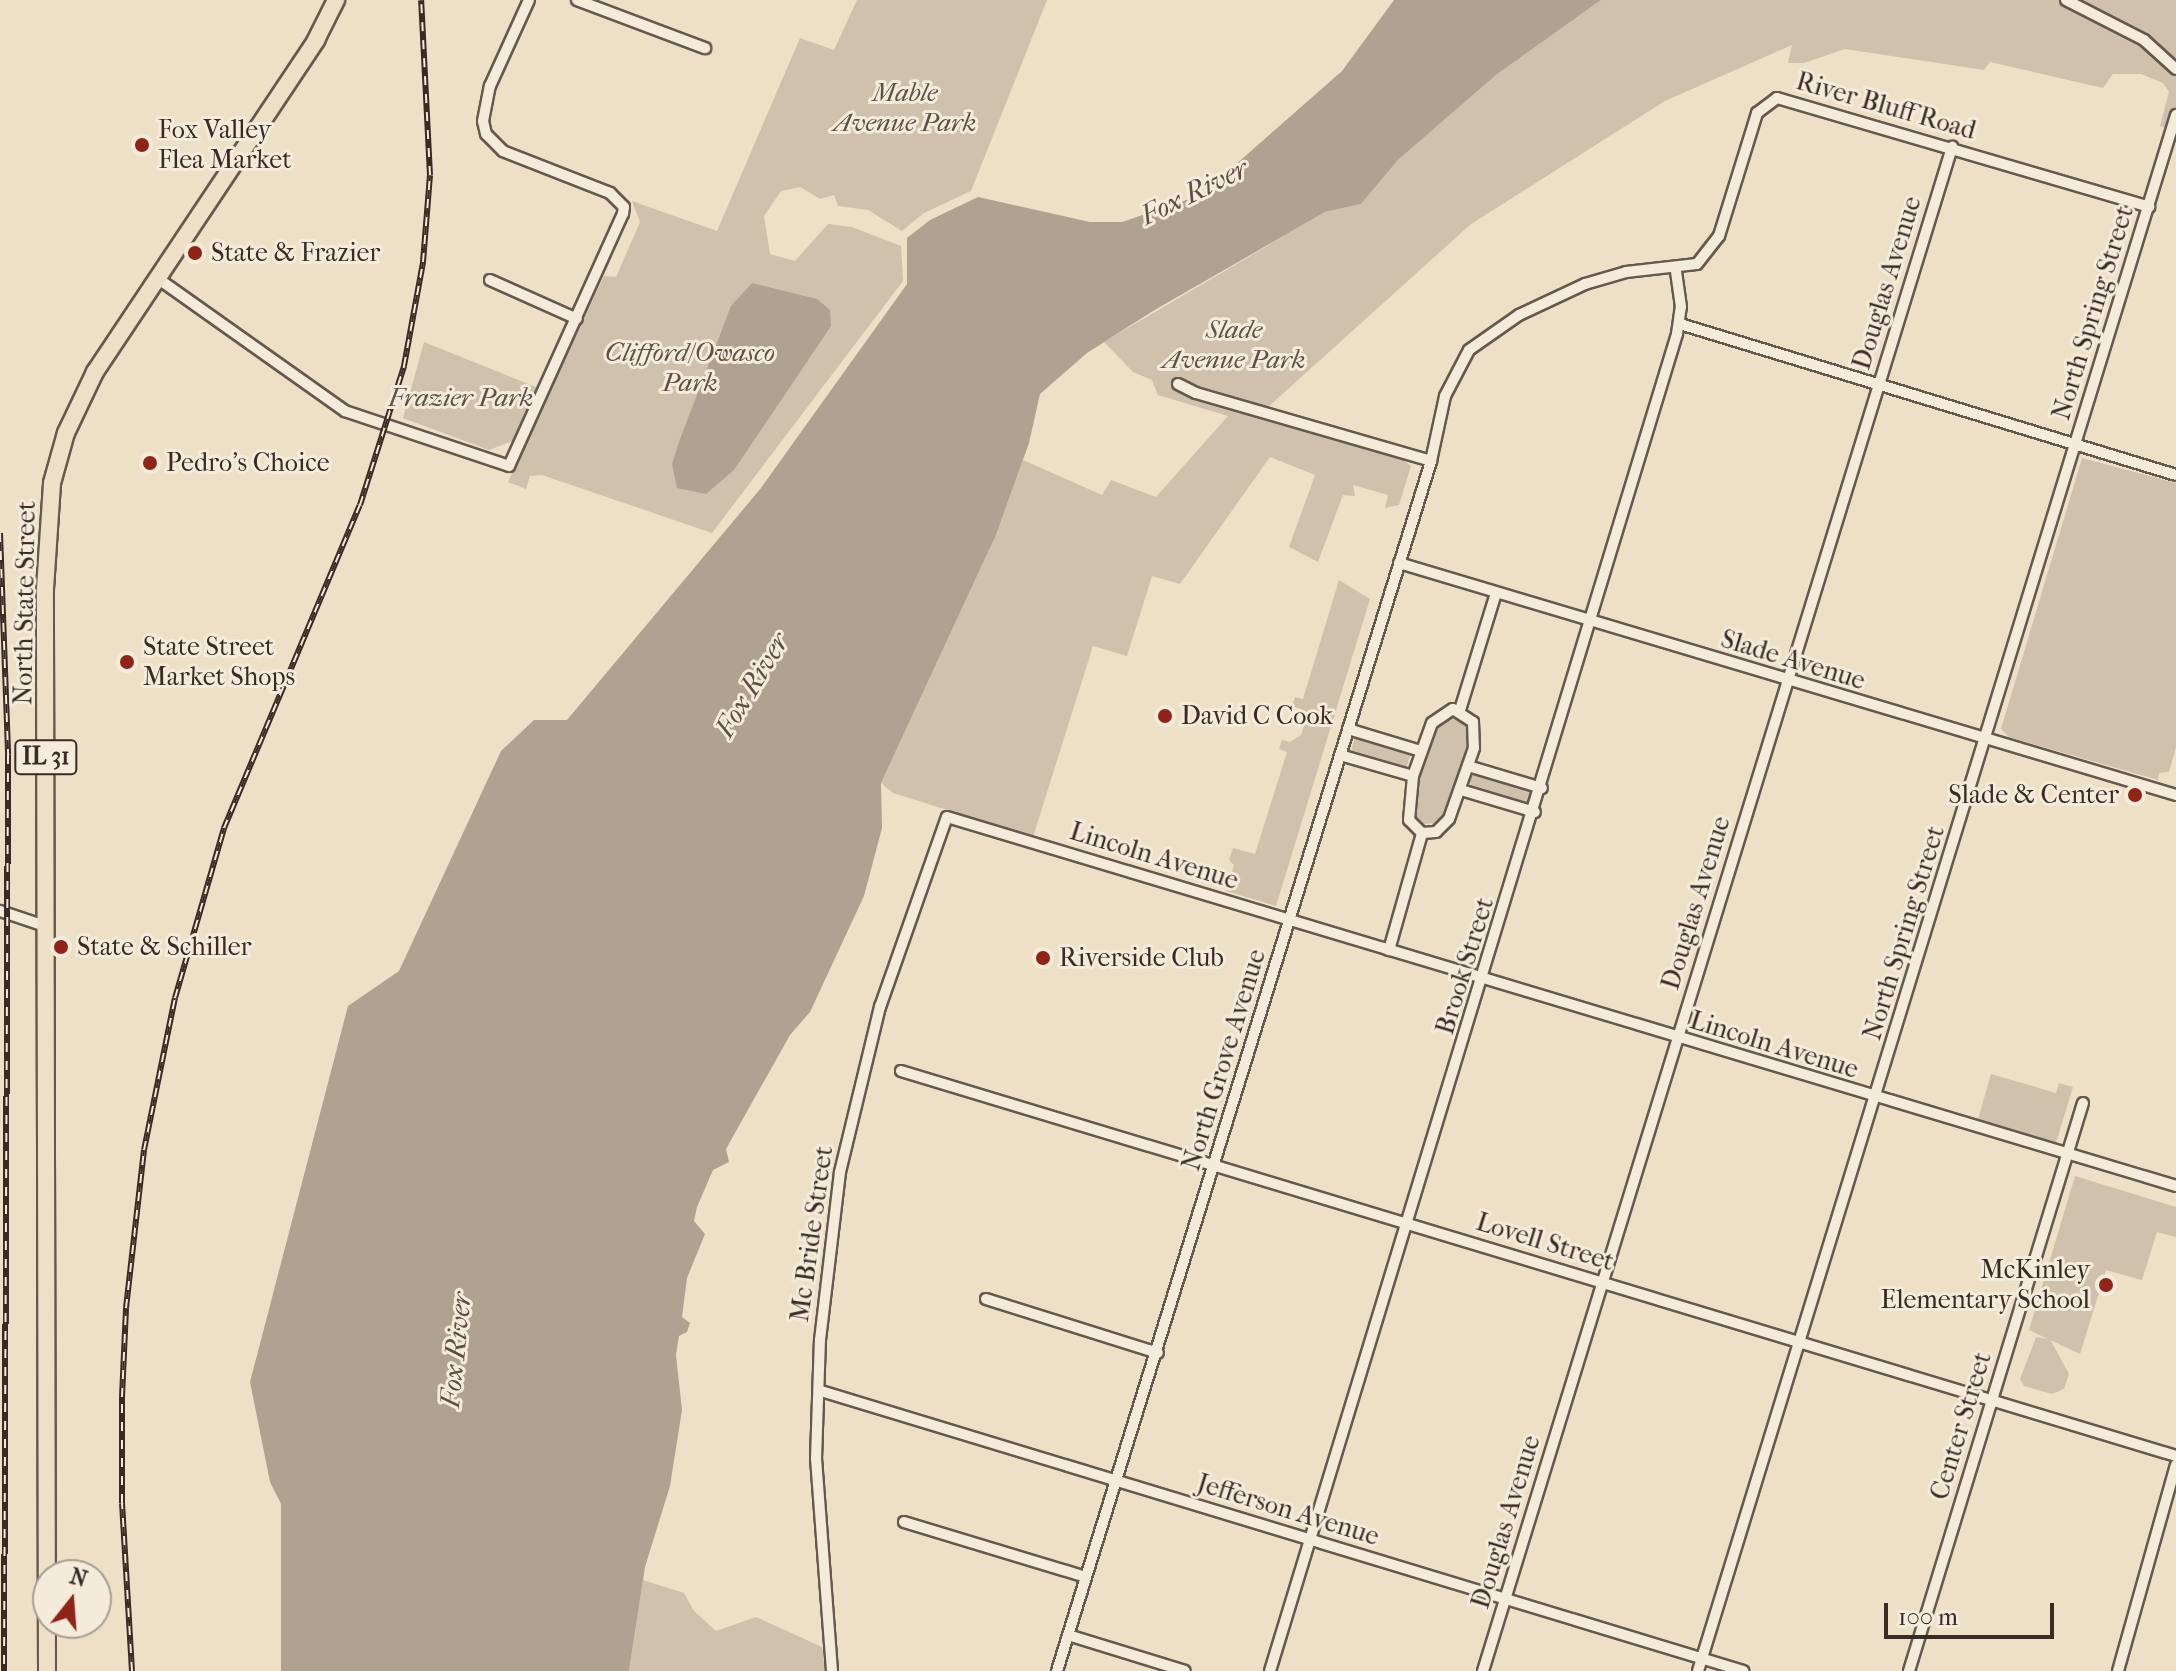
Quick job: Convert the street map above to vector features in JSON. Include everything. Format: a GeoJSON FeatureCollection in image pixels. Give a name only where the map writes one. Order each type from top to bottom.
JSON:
{"type":"FeatureCollection","features":[{"type":"Feature","properties":{"kind":"main road","name":"North State Street"},"geometry":{"type":"LineString","coordinates":[[46,1670],[45,589],[52,483],[83,393],[316,40],[336,0]]}},
{"type":"Feature","properties":{"kind":"street"},"geometry":{"type":"LineString","coordinates":[[160,280],[345,411],[509,466],[577,319],[624,207],[610,193],[503,151],[486,134],[483,121],[490,86],[529,0]]}},
{"type":"Feature","properties":{"kind":"street"},"geometry":{"type":"LineString","coordinates":[[577,0],[705,48]]}},
{"type":"Feature","properties":{"kind":"street"},"geometry":{"type":"LineString","coordinates":[[2066,0],[2144,40],[2176,69]]}},
{"type":"Feature","properties":{"kind":"street","name":"River Bluff Road"},"geometry":{"type":"LineString","coordinates":[[1431,461],[1453,376],[1480,341],[1519,315],[1585,284],[1626,272],[1676,270],[1697,264],[1715,243],[1754,119],[1772,100],[1799,101],[2149,207]]}},
{"type":"Feature","properties":{"kind":"street","name":"North Spring Street"},"geometry":{"type":"LineString","coordinates":[[1698,1671],[2149,207],[2170,155],[2176,115]]}},
{"type":"Feature","properties":{"kind":"street","name":"Douglas Avenue"},"geometry":{"type":"LineString","coordinates":[[1483,1671],[1952,147]]}},
{"type":"Feature","properties":{"kind":"street","name":"Brook Street"},"geometry":{"type":"LineString","coordinates":[[1270,1671],[1535,812],[1680,324],[1676,270]]}},
{"type":"Feature","properties":{"kind":"street"},"geometry":{"type":"LineString","coordinates":[[490,280],[577,319]]}},
{"type":"Feature","properties":{"kind":"street"},"geometry":{"type":"LineString","coordinates":[[1680,324],[1878,387],[2176,475]]}},
{"type":"Feature","properties":{"kind":"street"},"geometry":{"type":"LineString","coordinates":[[1178,384],[1207,397],[1431,461]]}},
{"type":"Feature","properties":{"kind":"street","name":"North Grove Avenue"},"geometry":{"type":"LineString","coordinates":[[1057,1671],[1158,1353],[1431,461]]}},
{"type":"Feature","properties":{"kind":"street","name":"Slade Avenue"},"geometry":{"type":"LineString","coordinates":[[1399,563],[2176,795]]}},
{"type":"Feature","properties":{"kind":"street"},"geometry":{"type":"LineString","coordinates":[[1460,710],[1496,593]]}},
{"type":"Feature","properties":{"kind":"street"},"geometry":{"type":"LineString","coordinates":[[1422,833],[1409,820],[1413,776],[1438,715],[1460,710]]}},
{"type":"Feature","properties":{"kind":"street"},"geometry":{"type":"LineString","coordinates":[[1422,833],[1445,825],[1461,790],[1475,728],[1460,710]]}},
{"type":"Feature","properties":{"kind":"street"},"geometry":{"type":"LineString","coordinates":[[1348,729],[1421,751]]}},
{"type":"Feature","properties":{"kind":"street"},"geometry":{"type":"LineString","coordinates":[[1340,755],[1413,776]]}},
{"type":"Feature","properties":{"kind":"street"},"geometry":{"type":"LineString","coordinates":[[1468,766],[1542,788]]}},
{"type":"Feature","properties":{"kind":"street"},"geometry":{"type":"LineString","coordinates":[[1461,790],[1535,812]]}},
{"type":"Feature","properties":{"kind":"street","name":"Lincoln Avenue"},"geometry":{"type":"LineString","coordinates":[[947,817],[1876,1099],[2176,1186]]}},
{"type":"Feature","properties":{"kind":"street","name":"Mc Bride Street"},"geometry":{"type":"LineString","coordinates":[[832,1671],[816,1459],[821,1391],[820,1340],[851,1116],[880,1007],[947,817]]}},
{"type":"Feature","properties":{"kind":"street"},"geometry":{"type":"LineString","coordinates":[[1389,950],[1422,833]]}},
{"type":"Feature","properties":{"kind":"street"},"geometry":{"type":"LineString","coordinates":[[0,911],[45,926]]}},
{"type":"Feature","properties":{"kind":"street","name":"Lovell Street"},"geometry":{"type":"LineString","coordinates":[[901,1071],[2176,1456]]}},
{"type":"Feature","properties":{"kind":"street","name":"Center Street"},"geometry":{"type":"LineString","coordinates":[[1909,1671],[2083,1103]]}},
{"type":"Feature","properties":{"kind":"street"},"geometry":{"type":"LineString","coordinates":[[986,1299],[1158,1353]]}},
{"type":"Feature","properties":{"kind":"street","name":"Jefferson Avenue"},"geometry":{"type":"LineString","coordinates":[[821,1391],[1743,1671]]}},
{"type":"Feature","properties":{"kind":"street"},"geometry":{"type":"LineString","coordinates":[[2118,1671],[2176,1465]]}},
{"type":"Feature","properties":{"kind":"street"},"geometry":{"type":"LineString","coordinates":[[904,1522],[1086,1577]]}},
{"type":"Feature","properties":{"kind":"street"},"geometry":{"type":"LineString","coordinates":[[1068,1635],[1185,1671]]}},
{"type":"Feature","properties":{"kind":"green space","name":"Clifford/Owasco Park"},"geometry":{"type":"Polygon","coordinates":[[[857,0],[1047,0],[971,191],[924,213],[902,231],[868,210],[838,206],[834,195],[820,199],[800,187],[781,191],[764,216],[770,254],[795,261],[828,224],[852,227],[901,246],[903,281],[712,533],[542,475],[530,476],[526,489],[508,482],[604,276],[616,277],[640,222],[632,201],[717,231],[800,38],[834,50],[857,0]]]}},
{"type":"Feature","properties":{"kind":"green space","name":"Slade Avenue Park"},"geometry":{"type":"Polygon","coordinates":[[[1601,0],[2176,0],[2176,131],[2160,126],[2169,92],[2163,83],[2141,74],[2113,74],[2103,88],[1990,62],[1984,70],[1845,49],[1804,63],[1788,63],[1792,45],[1665,101],[1471,224],[1257,417],[1403,460],[1411,466],[1399,505],[1385,508],[1388,495],[1353,485],[1355,496],[1343,495],[1318,562],[1289,547],[1315,475],[1270,457],[1180,584],[1152,576],[1127,656],[1093,646],[1033,837],[893,793],[881,783],[996,535],[1023,460],[1102,495],[1111,480],[1156,497],[1228,416],[1158,395],[1152,380],[1133,372],[1104,342],[1325,212],[1361,204],[1398,160],[1496,75],[1601,0]]]}},
{"type":"Feature","properties":{"kind":"green space","name":"Frazier Park"},"geometry":{"type":"Polygon","coordinates":[[[424,342],[541,389],[518,439],[489,450],[403,418],[424,342]]]}},
{"type":"Feature","properties":{"kind":"green space"},"geometry":{"type":"Polygon","coordinates":[[[2082,458],[2176,483],[2176,747],[2169,772],[2159,773],[2158,780],[2009,737],[2001,729],[2082,458]]]}},
{"type":"Feature","properties":{"kind":"green space"},"geometry":{"type":"Polygon","coordinates":[[[1339,580],[1370,599],[1276,906],[1226,891],[1234,865],[1229,860],[1233,848],[1255,854],[1287,752],[1279,749],[1282,740],[1290,742],[1301,735],[1306,720],[1301,709],[1292,706],[1295,697],[1303,699],[1339,580]]]}},
{"type":"Feature","properties":{"kind":"green space"},"geometry":{"type":"Polygon","coordinates":[[[1446,717],[1468,724],[1470,741],[1450,807],[1438,823],[1424,824],[1414,814],[1416,785],[1435,727],[1446,717]]]}},
{"type":"Feature","properties":{"kind":"green space"},"geometry":{"type":"Polygon","coordinates":[[[1355,737],[1411,753],[1407,766],[1351,750],[1355,737]]]}},
{"type":"Feature","properties":{"kind":"green space"},"geometry":{"type":"Polygon","coordinates":[[[1476,773],[1532,789],[1529,804],[1471,787],[1470,778],[1476,773]]]}},
{"type":"Feature","properties":{"kind":"green space"},"geometry":{"type":"Polygon","coordinates":[[[1991,1074],[2056,1093],[2059,1083],[2073,1087],[2056,1143],[1978,1119],[1991,1074]]]}},
{"type":"Feature","properties":{"kind":"green space"},"geometry":{"type":"Polygon","coordinates":[[[2075,1176],[2176,1207],[2176,1237],[2157,1232],[2142,1280],[2106,1270],[2080,1354],[2029,1330],[2075,1176]]]}},
{"type":"Feature","properties":{"kind":"green space"},"geometry":{"type":"Polygon","coordinates":[[[2036,1337],[2050,1339],[2069,1374],[2064,1389],[2052,1394],[2024,1386],[2020,1379],[2036,1337]]]}},
{"type":"Feature","properties":{"kind":"green space"},"geometry":{"type":"Polygon","coordinates":[[[643,1580],[684,1593],[694,1611],[716,1631],[756,1617],[822,1647],[825,1671],[629,1671],[643,1580]]]}},
{"type":"Feature","properties":{"kind":"water","name":"Fox River"},"geometry":{"type":"Polygon","coordinates":[[[1394,0],[1601,0],[1496,75],[1398,160],[1361,204],[1325,212],[1153,311],[1087,353],[1040,394],[1029,443],[996,535],[881,783],[882,828],[864,896],[810,1012],[790,1035],[726,1149],[729,1162],[713,1170],[697,1207],[694,1221],[705,1234],[687,1278],[682,1317],[690,1323],[687,1332],[679,1336],[676,1355],[682,1410],[670,1486],[645,1567],[629,1671],[281,1671],[281,1504],[270,1482],[250,1382],[348,1006],[399,971],[501,751],[534,720],[567,720],[761,488],[907,284],[907,238],[930,220],[978,197],[1090,222],[1122,222],[1201,195],[1342,71],[1394,0]]]}},
{"type":"Feature","properties":{"kind":"water"},"geometry":{"type":"Polygon","coordinates":[[[752,283],[817,299],[830,310],[831,326],[734,470],[706,494],[677,488],[672,464],[680,439],[731,306],[752,283]]]}},
{"type":"Feature","properties":{"kind":"railway"},"geometry":{"type":"LineString","coordinates":[[132,1671],[122,1503],[122,1397],[126,1308],[144,1150],[175,998],[224,828],[360,505],[404,366],[423,262],[430,175],[421,0]]}},
{"type":"Feature","properties":{"kind":"railway"},"geometry":{"type":"LineString","coordinates":[[0,533],[8,755],[4,1671]]}},
{"type":"Feature","properties":{"kind":"place","name":"Fox Valley Flea Market"},"geometry":{"type":"Point","coordinates":[142,145]}},
{"type":"Feature","properties":{"kind":"place","name":"State & Frazier"},"geometry":{"type":"Point","coordinates":[195,253]}},
{"type":"Feature","properties":{"kind":"place","name":"Pedro's Choice"},"geometry":{"type":"Point","coordinates":[150,463]}},
{"type":"Feature","properties":{"kind":"place","name":"State Street Market Shops"},"geometry":{"type":"Point","coordinates":[127,662]}},
{"type":"Feature","properties":{"kind":"place","name":"David C Cook"},"geometry":{"type":"Point","coordinates":[1165,716]}},
{"type":"Feature","properties":{"kind":"place","name":"Slade & Center"},"geometry":{"type":"Point","coordinates":[2135,795]}},
{"type":"Feature","properties":{"kind":"place","name":"State & Schiller"},"geometry":{"type":"Point","coordinates":[61,947]}},
{"type":"Feature","properties":{"kind":"place","name":"Riverside Club"},"geometry":{"type":"Point","coordinates":[1043,958]}},
{"type":"Feature","properties":{"kind":"place","name":"McKinley Elementary School"},"geometry":{"type":"Point","coordinates":[2106,1285]}},
{"type":"Feature","properties":{"kind":"park label","name":"Mable Avenue Park"},"geometry":{"type":"Point","coordinates":[905,108]}}]}
